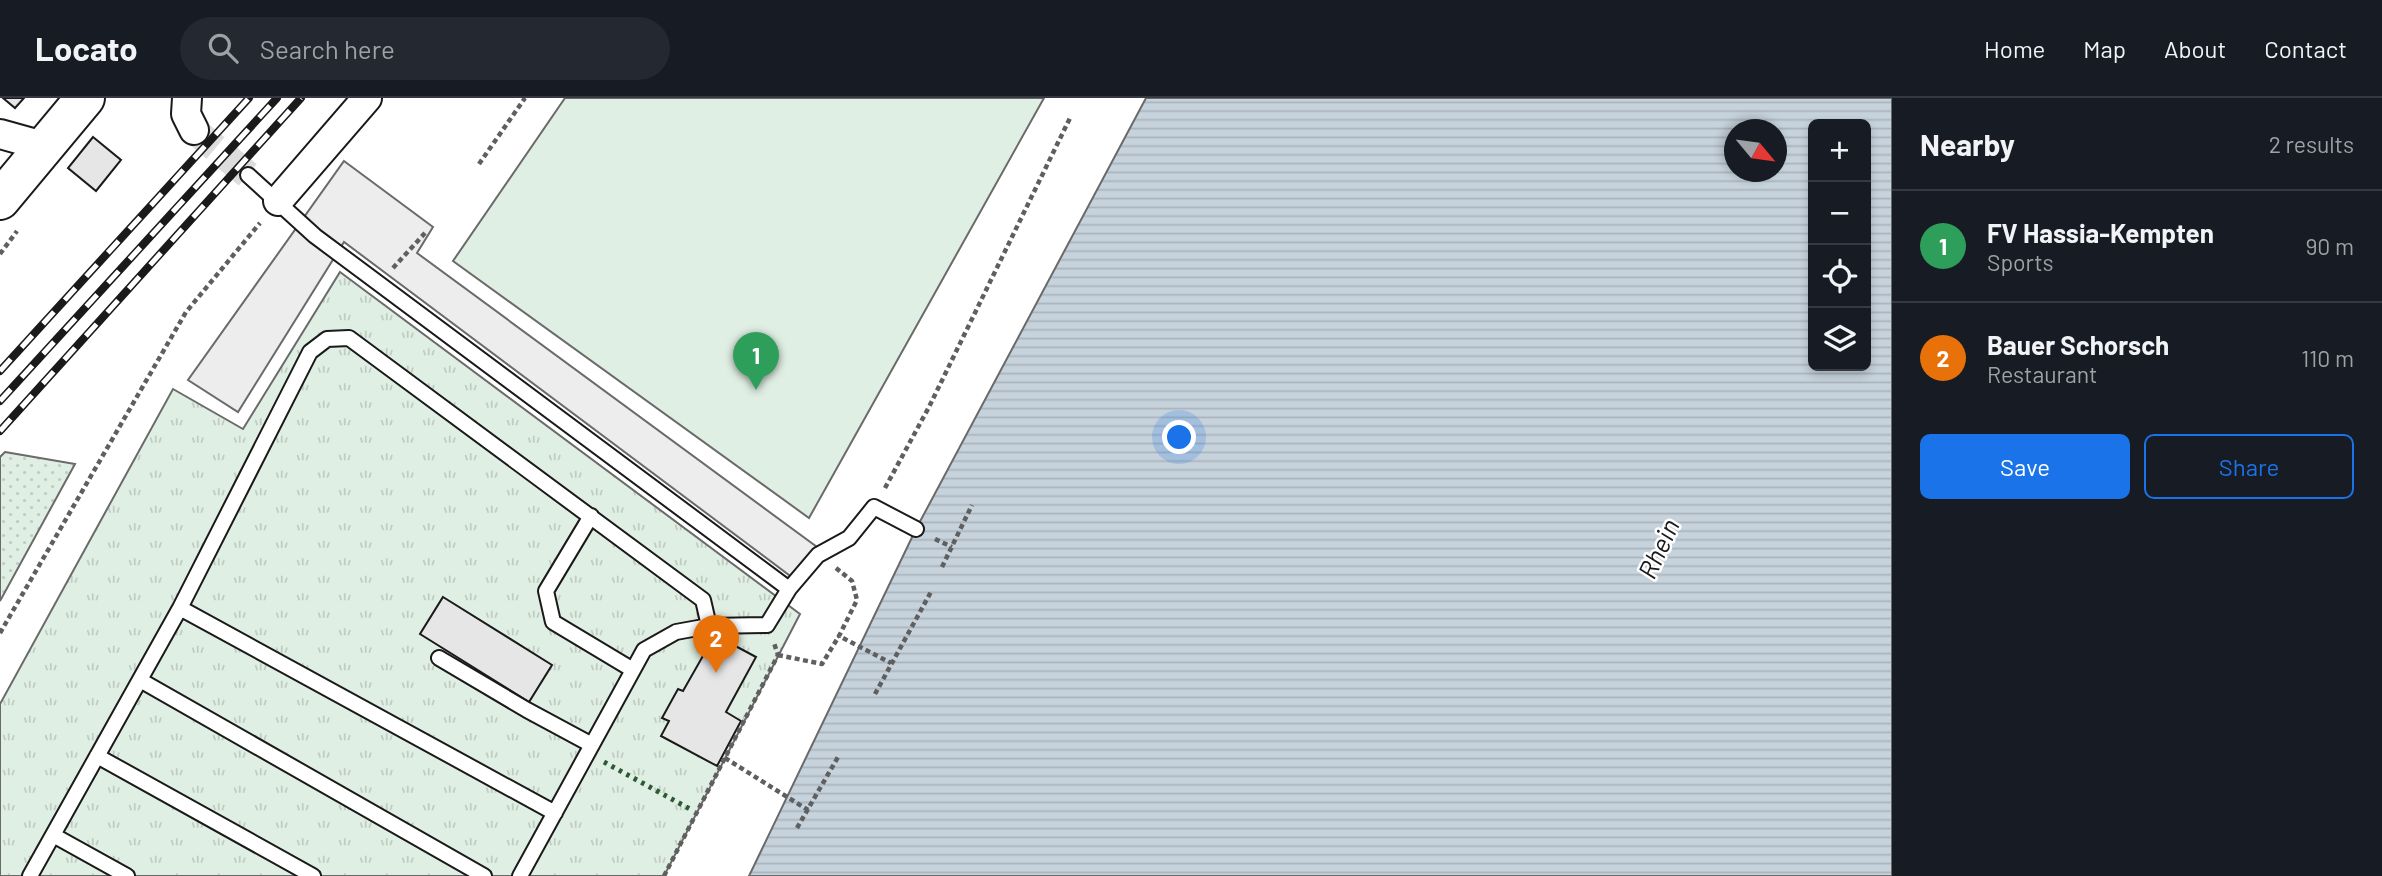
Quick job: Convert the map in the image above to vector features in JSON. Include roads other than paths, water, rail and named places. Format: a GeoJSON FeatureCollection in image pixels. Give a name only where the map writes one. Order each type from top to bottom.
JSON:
{"type":"FeatureCollection","features":[{"type":"Feature","properties":{"kind":"main road"},"geometry":{"type":"LineString","coordinates":[[0,200],[85,98]]}},
{"type":"Feature","properties":{"kind":"street"},"geometry":{"type":"LineString","coordinates":[[187,98],[186,114],[194,130]]}},
{"type":"Feature","properties":{"kind":"street"},"geometry":{"type":"LineString","coordinates":[[278,201],[367,98]]}},
{"type":"Feature","properties":{"kind":"street"},"geometry":{"type":"LineString","coordinates":[[0,134],[43,146]]}},
{"type":"Feature","properties":{"kind":"lane"},"geometry":{"type":"LineString","coordinates":[[248,174],[315,236],[789,589]]}},
{"type":"Feature","properties":{"kind":"lane"},"geometry":{"type":"LineString","coordinates":[[30,876],[180,608],[310,352],[327,339],[349,338],[703,600],[709,626]]}},
{"type":"Feature","properties":{"kind":"lane"},"geometry":{"type":"LineString","coordinates":[[520,876],[644,650],[676,632],[709,626],[767,625],[789,589],[818,555],[849,538],[874,507],[916,528]]}},
{"type":"Feature","properties":{"kind":"lane"},"geometry":{"type":"LineString","coordinates":[[591,516],[546,592],[553,622],[633,670]]}},
{"type":"Feature","properties":{"kind":"lane"},"geometry":{"type":"LineString","coordinates":[[180,608],[555,813]]}},
{"type":"Feature","properties":{"kind":"lane"},"geometry":{"type":"LineString","coordinates":[[439,658],[592,745]]}},
{"type":"Feature","properties":{"kind":"lane"},"geometry":{"type":"LineString","coordinates":[[140,680],[484,876]]}},
{"type":"Feature","properties":{"kind":"lane"},"geometry":{"type":"LineString","coordinates":[[97,756],[313,876]]}},
{"type":"Feature","properties":{"kind":"lane"},"geometry":{"type":"LineString","coordinates":[[53,835],[127,876]]}},
{"type":"Feature","properties":{"kind":"water","name":"Rhein"},"geometry":{"type":"Polygon","coordinates":[[[1146,98],[1892,98],[1892,876],[749,876],[916,529],[1146,98]]]}},
{"type":"Feature","properties":{"kind":"tunnel"},"geometry":{"type":"LineString","coordinates":[[194,130],[248,175]]}},
{"type":"Feature","properties":{"kind":"railway"},"geometry":{"type":"LineString","coordinates":[[0,371],[249,98]]}},
{"type":"Feature","properties":{"kind":"railway"},"geometry":{"type":"LineString","coordinates":[[0,401],[277,98]]}},
{"type":"Feature","properties":{"kind":"railway"},"geometry":{"type":"LineString","coordinates":[[0,431],[301,98]]}},
{"type":"Feature","properties":{"kind":"place","name":"FV Hassia-Kempten"},"geometry":{"type":"Point","coordinates":[756,390]}},
{"type":"Feature","properties":{"kind":"place","name":"Bauer Schorsch"},"geometry":{"type":"Point","coordinates":[716,673]}}]}
